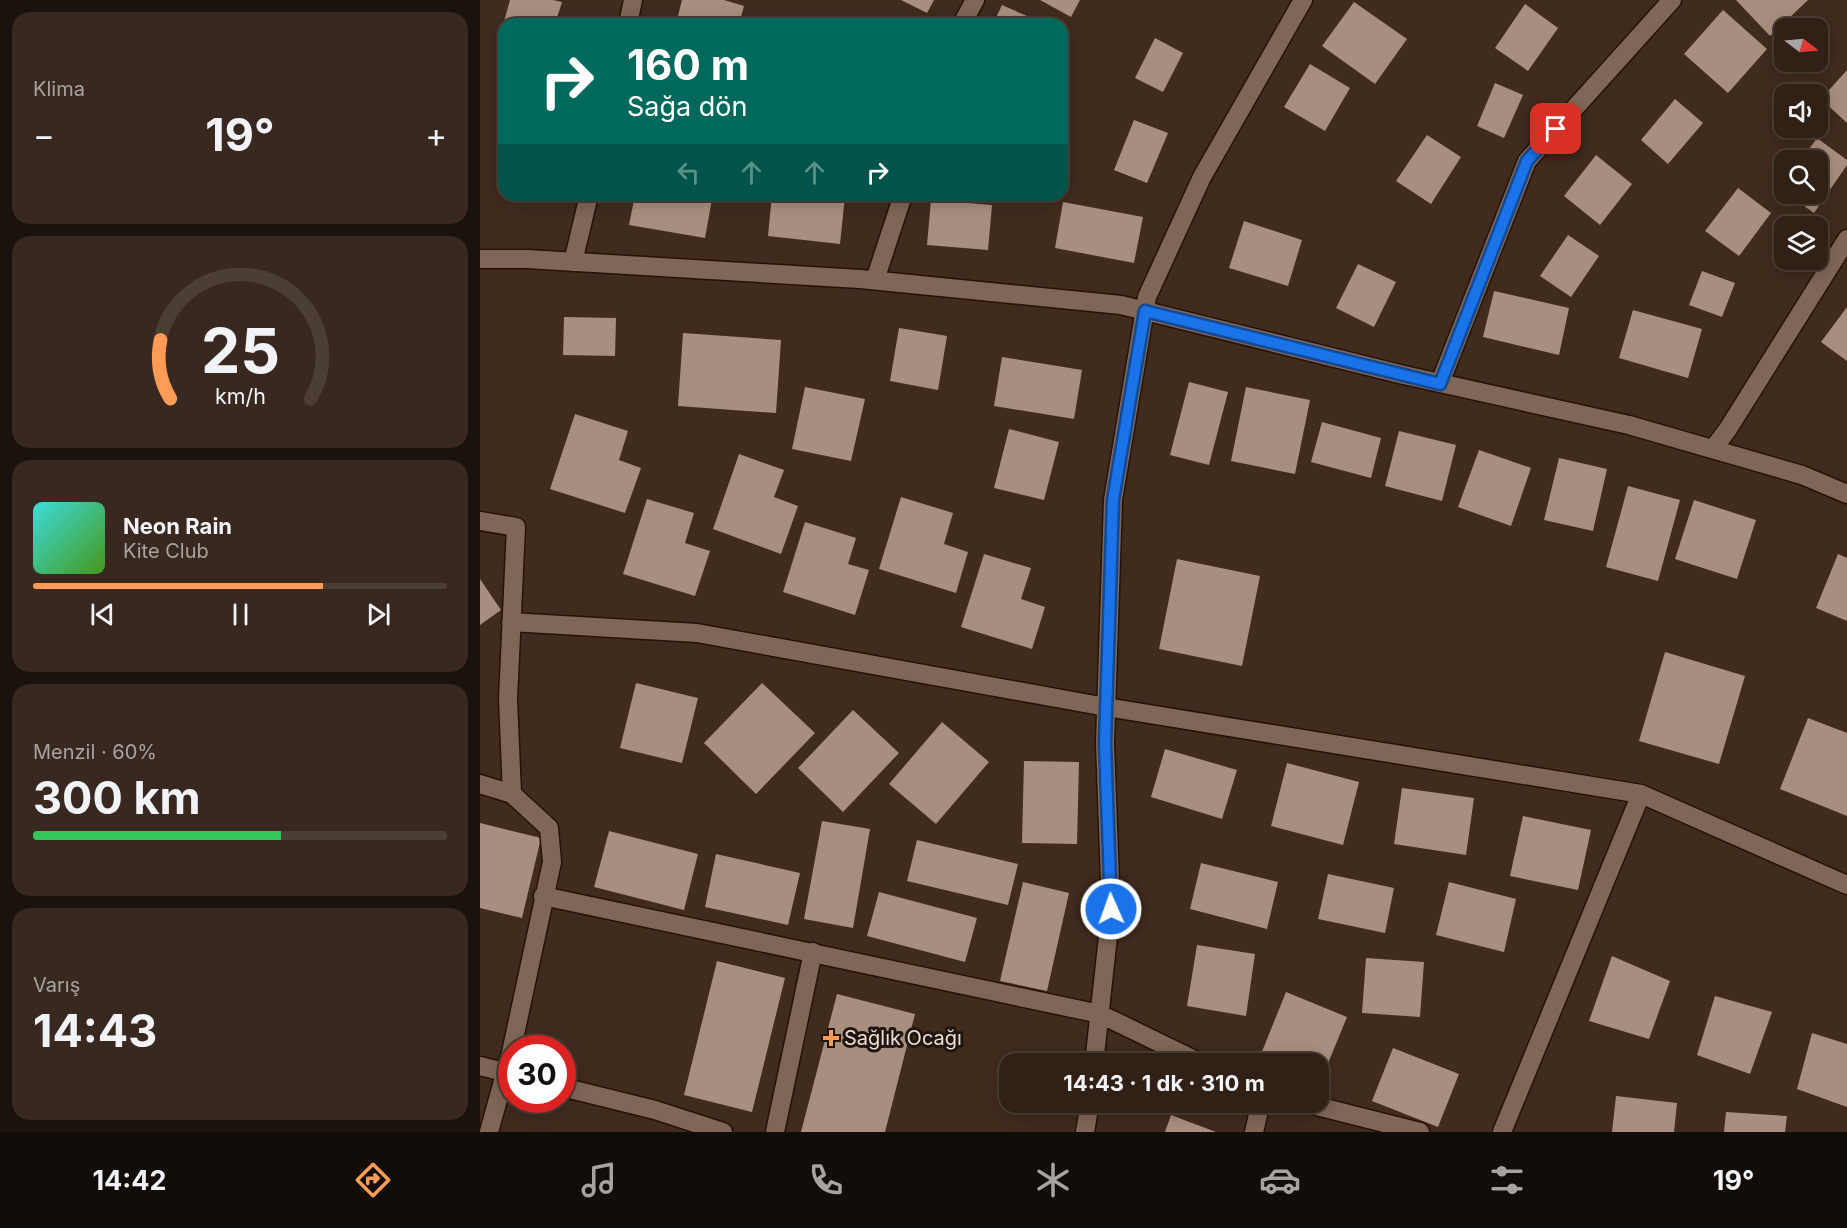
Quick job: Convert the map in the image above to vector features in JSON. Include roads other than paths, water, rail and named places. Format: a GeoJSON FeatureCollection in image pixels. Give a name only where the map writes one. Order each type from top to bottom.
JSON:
{"type":"FeatureCollection","features":[{"type":"Feature","properties":{"kind":"street"},"geometry":{"type":"LineString","coordinates":[[629,18],[633,0]]}},
{"type":"Feature","properties":{"kind":"street"},"geometry":{"type":"LineString","coordinates":[[965,18],[975,0]]}},
{"type":"Feature","properties":{"kind":"street"},"geometry":{"type":"LineString","coordinates":[[1095,1053],[1111,909],[1106,707],[1113,500],[1147,297],[1202,177],[1303,0]]}},
{"type":"Feature","properties":{"kind":"street"},"geometry":{"type":"LineString","coordinates":[[1440,384],[1527,161],[1672,0]]}},
{"type":"Feature","properties":{"kind":"street"},"geometry":{"type":"LineString","coordinates":[[573,261],[588,201]]}},
{"type":"Feature","properties":{"kind":"street"},"geometry":{"type":"LineString","coordinates":[[875,280],[901,201]]}},
{"type":"Feature","properties":{"kind":"street"},"geometry":{"type":"LineString","coordinates":[[1713,449],[1728,429],[1847,239]]}},
{"type":"Feature","properties":{"kind":"street"},"geometry":{"type":"LineString","coordinates":[[480,259],[573,261],[875,280],[1121,305],[1440,384],[1629,425],[1802,475],[1847,494]]}},
{"type":"Feature","properties":{"kind":"street"},"geometry":{"type":"LineString","coordinates":[[480,521],[516,527],[508,699],[512,794]]}},
{"type":"Feature","properties":{"kind":"street"},"geometry":{"type":"LineString","coordinates":[[512,622],[697,633],[1106,707],[1641,794],[1847,885]]}},
{"type":"Feature","properties":{"kind":"street"},"geometry":{"type":"LineString","coordinates":[[480,784],[512,794],[549,828],[552,862],[515,1035]]}},
{"type":"Feature","properties":{"kind":"street"},"geometry":{"type":"LineString","coordinates":[[1502,1132],[1641,794]]}},
{"type":"Feature","properties":{"kind":"street"},"geometry":{"type":"LineString","coordinates":[[543,896],[1100,1014],[1180,1053]]}},
{"type":"Feature","properties":{"kind":"street"},"geometry":{"type":"LineString","coordinates":[[775,1132],[813,952]]}},
{"type":"Feature","properties":{"kind":"street"},"geometry":{"type":"LineString","coordinates":[[480,1066],[498,1071]]}},
{"type":"Feature","properties":{"kind":"street"},"geometry":{"type":"LineString","coordinates":[[576,1090],[655,1110],[723,1132]]}},
{"type":"Feature","properties":{"kind":"street"},"geometry":{"type":"LineString","coordinates":[[489,1132],[498,1106]]}},
{"type":"Feature","properties":{"kind":"street"},"geometry":{"type":"LineString","coordinates":[[1329,1109],[1420,1132]]}},
{"type":"Feature","properties":{"kind":"street"},"geometry":{"type":"LineString","coordinates":[[1085,1132],[1088,1113]]}},
{"type":"Feature","properties":{"kind":"street"},"geometry":{"type":"LineString","coordinates":[[1254,1132],[1258,1113]]}},
{"type":"Feature","properties":{"kind":"place","name":"Sağlık Ocağı"},"geometry":{"type":"Point","coordinates":[831,1038]}}]}
